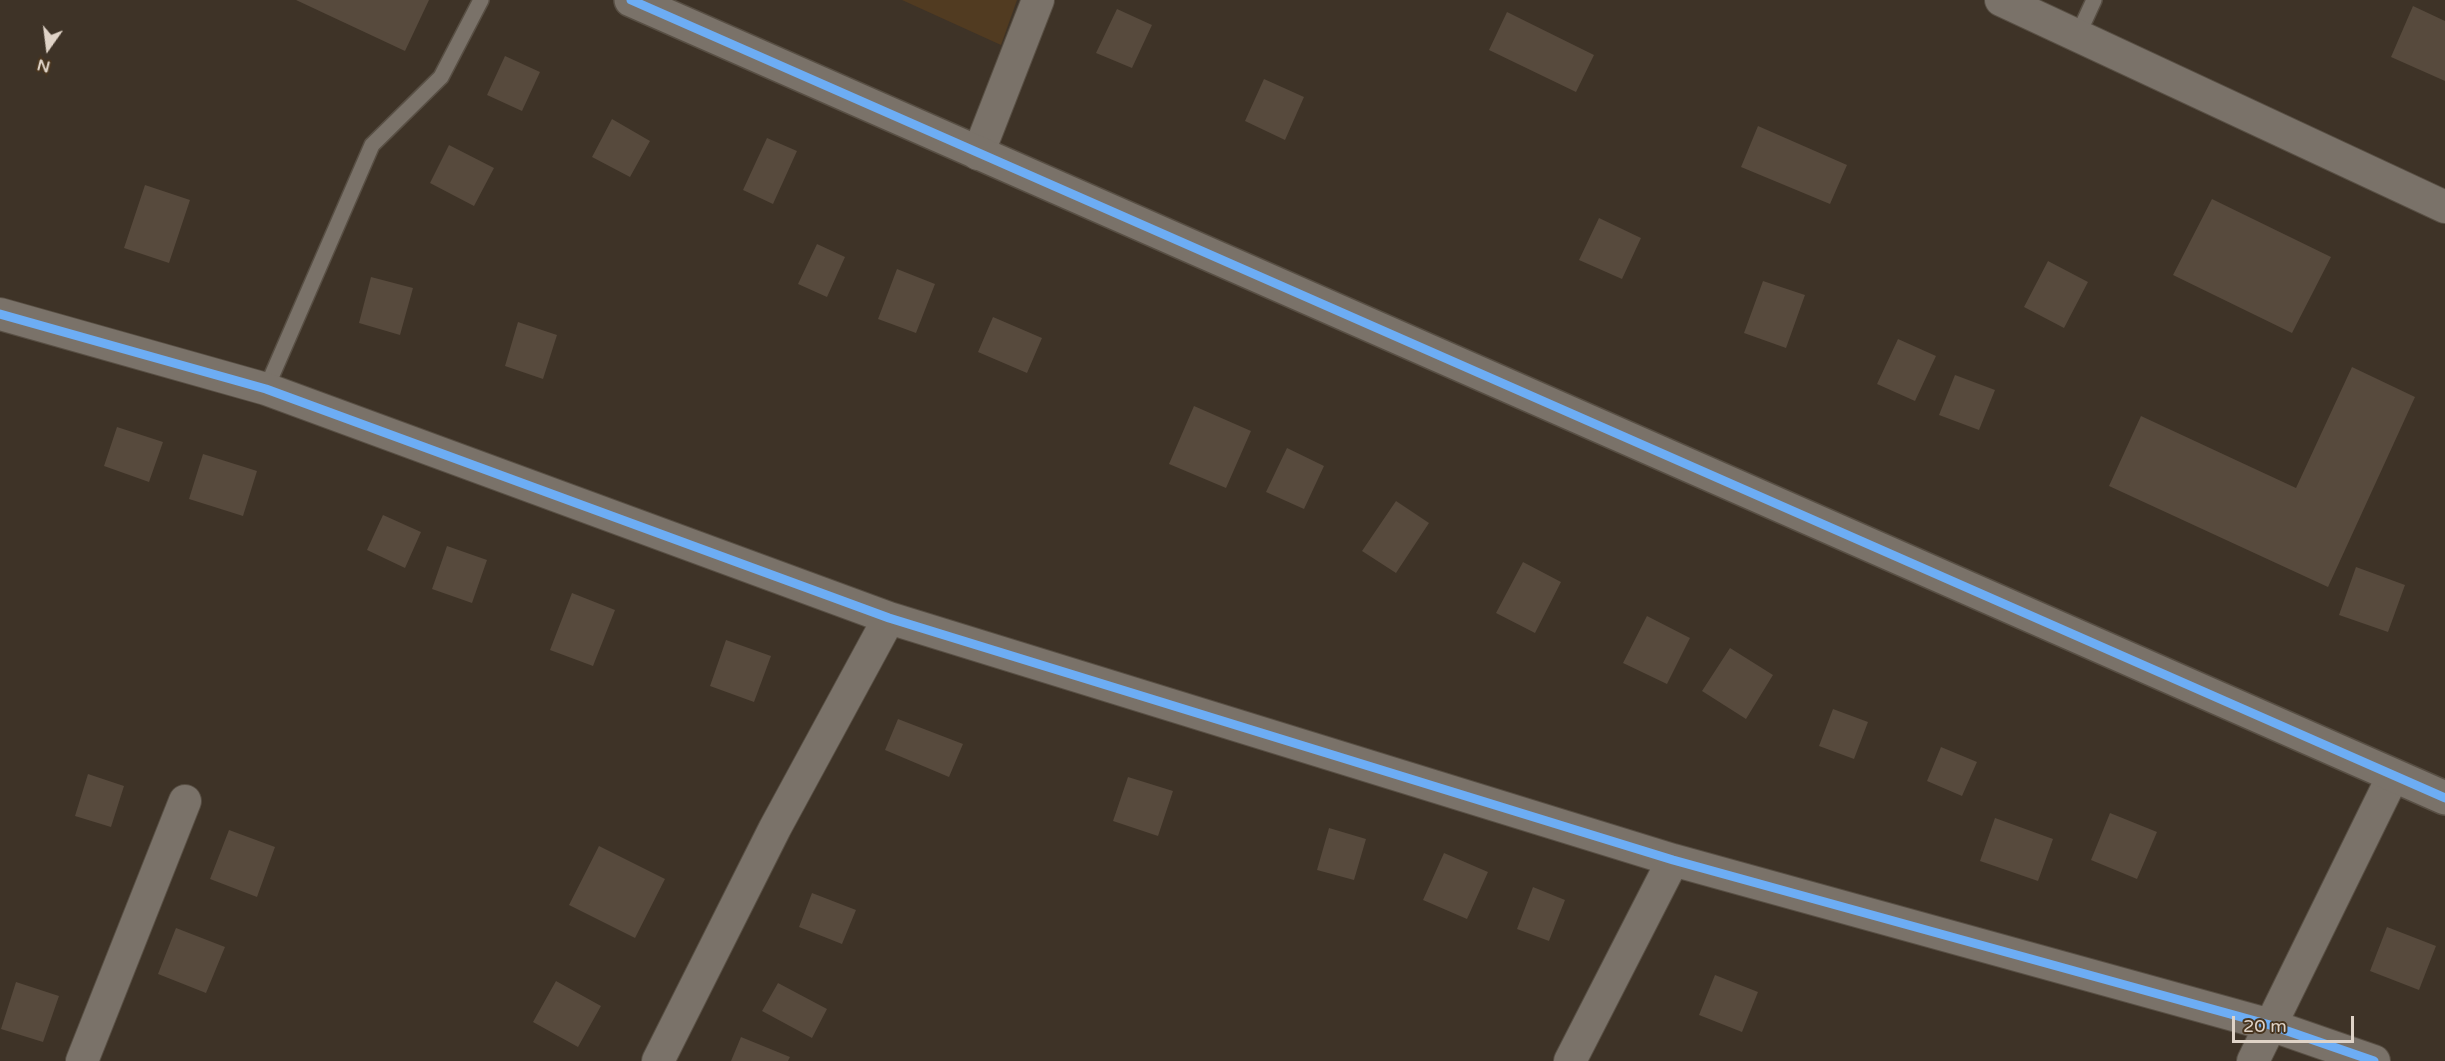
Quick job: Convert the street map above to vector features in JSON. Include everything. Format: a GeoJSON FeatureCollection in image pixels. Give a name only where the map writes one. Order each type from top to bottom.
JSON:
{"type":"FeatureCollection","features":[{"type":"Feature","properties":{"kind":"street"},"geometry":{"type":"LineString","coordinates":[[631,0],[2445,798]]}},
{"type":"Feature","properties":{"kind":"street"},"geometry":{"type":"LineString","coordinates":[[978,154],[1038,0]]}},
{"type":"Feature","properties":{"kind":"street"},"geometry":{"type":"LineString","coordinates":[[2001,0],[2445,207]]}},
{"type":"Feature","properties":{"kind":"street"},"geometry":{"type":"LineString","coordinates":[[0,314],[266,389],[889,618],[1673,861],[2270,1025],[2374,1061]]}},
{"type":"Feature","properties":{"kind":"street"},"geometry":{"type":"LineString","coordinates":[[658,1061],[775,828],[889,618]]}},
{"type":"Feature","properties":{"kind":"street"},"geometry":{"type":"LineString","coordinates":[[2253,1061],[2393,776]]}},
{"type":"Feature","properties":{"kind":"street"},"geometry":{"type":"LineString","coordinates":[[82,1061],[185,801]]}},
{"type":"Feature","properties":{"kind":"street"},"geometry":{"type":"LineString","coordinates":[[1570,1061],[1673,861]]}},
{"type":"Feature","properties":{"kind":"lane"},"geometry":{"type":"LineString","coordinates":[[266,389],[372,145],[441,77],[481,0]]}},
{"type":"Feature","properties":{"kind":"lane"},"geometry":{"type":"LineString","coordinates":[[2077,36],[2094,0]]}},
{"type":"Feature","properties":{"kind":"shaded area"},"geometry":{"type":"Polygon","coordinates":[[[902,0],[1017,0],[1001,45],[902,0]]]}},
{"type":"Feature","properties":{"kind":"building"},"geometry":{"type":"Polygon","coordinates":[[[296,0],[429,0],[405,51],[296,0]]]}},
{"type":"Feature","properties":{"kind":"building"},"geometry":{"type":"Polygon","coordinates":[[[2413,6],[2445,21],[2445,81],[2391,57],[2413,6]]]}},
{"type":"Feature","properties":{"kind":"building"},"geometry":{"type":"Polygon","coordinates":[[[1117,9],[1152,25],[1132,68],[1096,53],[1117,9]]]}},
{"type":"Feature","properties":{"kind":"building"},"geometry":{"type":"Polygon","coordinates":[[[1507,12],[1594,55],[1576,92],[1489,50],[1507,12]]]}},
{"type":"Feature","properties":{"kind":"building"},"geometry":{"type":"Polygon","coordinates":[[[505,56],[540,72],[522,111],[487,95],[505,56]]]}},
{"type":"Feature","properties":{"kind":"building"},"geometry":{"type":"Polygon","coordinates":[[[1264,79],[1304,97],[1285,140],[1245,121],[1264,79]]]}},
{"type":"Feature","properties":{"kind":"building"},"geometry":{"type":"Polygon","coordinates":[[[612,119],[650,141],[630,177],[592,157],[612,119]]]}},
{"type":"Feature","properties":{"kind":"building"},"geometry":{"type":"Polygon","coordinates":[[[1758,126],[1847,165],[1830,204],[1741,167],[1758,126]]]}},
{"type":"Feature","properties":{"kind":"building"},"geometry":{"type":"Polygon","coordinates":[[[767,138],[797,151],[773,204],[743,190],[767,138]]]}},
{"type":"Feature","properties":{"kind":"building"},"geometry":{"type":"Polygon","coordinates":[[[449,145],[494,168],[474,206],[430,183],[449,145]]]}},
{"type":"Feature","properties":{"kind":"building"},"geometry":{"type":"Polygon","coordinates":[[[145,185],[190,200],[169,263],[124,248],[145,185]]]}},
{"type":"Feature","properties":{"kind":"building"},"geometry":{"type":"Polygon","coordinates":[[[2212,199],[2331,257],[2292,333],[2173,275],[2212,199]]]}},
{"type":"Feature","properties":{"kind":"building"},"geometry":{"type":"Polygon","coordinates":[[[1599,218],[1641,238],[1622,279],[1579,260],[1599,218]]]}},
{"type":"Feature","properties":{"kind":"building"},"geometry":{"type":"Polygon","coordinates":[[[817,244],[845,257],[827,297],[798,284],[817,244]]]}},
{"type":"Feature","properties":{"kind":"building"},"geometry":{"type":"Polygon","coordinates":[[[2048,261],[2088,282],[2064,328],[2024,307],[2048,261]]]}},
{"type":"Feature","properties":{"kind":"building"},"geometry":{"type":"Polygon","coordinates":[[[897,269],[935,284],[916,333],[878,319],[897,269]]]}},
{"type":"Feature","properties":{"kind":"building"},"geometry":{"type":"Polygon","coordinates":[[[371,277],[413,288],[400,335],[359,323],[371,277]]]}},
{"type":"Feature","properties":{"kind":"building"},"geometry":{"type":"Polygon","coordinates":[[[1763,281],[1805,295],[1786,348],[1744,333],[1763,281]]]}},
{"type":"Feature","properties":{"kind":"building"},"geometry":{"type":"Polygon","coordinates":[[[993,317],[1042,338],[1027,373],[978,352],[993,317]]]}},
{"type":"Feature","properties":{"kind":"building"},"geometry":{"type":"Polygon","coordinates":[[[518,322],[557,335],[543,379],[505,366],[518,322]]]}},
{"type":"Feature","properties":{"kind":"building"},"geometry":{"type":"Polygon","coordinates":[[[1898,339],[1936,356],[1915,401],[1877,384],[1898,339]]]}},
{"type":"Feature","properties":{"kind":"building"},"geometry":{"type":"Polygon","coordinates":[[[2352,367],[2415,397],[2328,587],[2109,486],[2141,416],[2296,488],[2352,367]]]}},
{"type":"Feature","properties":{"kind":"building"},"geometry":{"type":"Polygon","coordinates":[[[1955,375],[1995,390],[1979,430],[1939,415],[1955,375]]]}},
{"type":"Feature","properties":{"kind":"building"},"geometry":{"type":"Polygon","coordinates":[[[1194,406],[1251,431],[1226,488],[1169,464],[1194,406]]]}},
{"type":"Feature","properties":{"kind":"building"},"geometry":{"type":"Polygon","coordinates":[[[117,427],[163,442],[149,482],[104,466],[117,427]]]}},
{"type":"Feature","properties":{"kind":"building"},"geometry":{"type":"Polygon","coordinates":[[[1287,448],[1324,466],[1304,509],[1266,492],[1287,448]]]}},
{"type":"Feature","properties":{"kind":"building"},"geometry":{"type":"Polygon","coordinates":[[[203,454],[257,471],[243,516],[189,499],[203,454]]]}},
{"type":"Feature","properties":{"kind":"building"},"geometry":{"type":"Polygon","coordinates":[[[1396,501],[1429,523],[1396,573],[1362,551],[1396,501]]]}},
{"type":"Feature","properties":{"kind":"building"},"geometry":{"type":"Polygon","coordinates":[[[383,515],[421,532],[405,568],[367,550],[383,515]]]}},
{"type":"Feature","properties":{"kind":"building"},"geometry":{"type":"Polygon","coordinates":[[[447,546],[487,560],[472,603],[432,589],[447,546]]]}},
{"type":"Feature","properties":{"kind":"building"},"geometry":{"type":"Polygon","coordinates":[[[1523,562],[1561,582],[1535,633],[1496,613],[1523,562]]]}},
{"type":"Feature","properties":{"kind":"building"},"geometry":{"type":"Polygon","coordinates":[[[2356,567],[2405,585],[2388,632],[2339,615],[2356,567]]]}},
{"type":"Feature","properties":{"kind":"building"},"geometry":{"type":"Polygon","coordinates":[[[572,593],[615,610],[593,666],[550,650],[572,593]]]}},
{"type":"Feature","properties":{"kind":"building"},"geometry":{"type":"Polygon","coordinates":[[[1647,616],[1690,638],[1667,684],[1623,663],[1647,616]]]}},
{"type":"Feature","properties":{"kind":"building"},"geometry":{"type":"Polygon","coordinates":[[[726,640],[771,656],[754,702],[710,686],[726,640]]]}},
{"type":"Feature","properties":{"kind":"building"},"geometry":{"type":"Polygon","coordinates":[[[1730,648],[1773,675],[1746,719],[1702,691],[1730,648]]]}},
{"type":"Feature","properties":{"kind":"building"},"geometry":{"type":"Polygon","coordinates":[[[1833,709],[1868,722],[1854,759],[1819,746],[1833,709]]]}},
{"type":"Feature","properties":{"kind":"building"},"geometry":{"type":"Polygon","coordinates":[[[898,719],[963,744],[949,777],[885,750],[898,719]]]}},
{"type":"Feature","properties":{"kind":"building"},"geometry":{"type":"Polygon","coordinates":[[[1941,747],[1977,762],[1962,796],[1927,781],[1941,747]]]}},
{"type":"Feature","properties":{"kind":"building"},"geometry":{"type":"Polygon","coordinates":[[[88,774],[124,786],[111,827],[75,816],[88,774]]]}},
{"type":"Feature","properties":{"kind":"building"},"geometry":{"type":"Polygon","coordinates":[[[1128,777],[1173,791],[1158,836],[1113,821],[1128,777]]]}},
{"type":"Feature","properties":{"kind":"building"},"geometry":{"type":"Polygon","coordinates":[[[2110,813],[2157,832],[2137,879],[2091,860],[2110,813]]]}},
{"type":"Feature","properties":{"kind":"building"},"geometry":{"type":"Polygon","coordinates":[[[1995,818],[2053,839],[2038,881],[1980,861],[1995,818]]]}},
{"type":"Feature","properties":{"kind":"building"},"geometry":{"type":"Polygon","coordinates":[[[1329,828],[1366,839],[1354,880],[1317,870],[1329,828]]]}},
{"type":"Feature","properties":{"kind":"building"},"geometry":{"type":"Polygon","coordinates":[[[229,830],[275,847],[257,897],[210,879],[229,830]]]}},
{"type":"Feature","properties":{"kind":"building"},"geometry":{"type":"Polygon","coordinates":[[[599,846],[665,879],[635,938],[569,905],[599,846]]]}},
{"type":"Feature","properties":{"kind":"building"},"geometry":{"type":"Polygon","coordinates":[[[1444,853],[1488,872],[1467,919],[1423,900],[1444,853]]]}},
{"type":"Feature","properties":{"kind":"building"},"geometry":{"type":"Polygon","coordinates":[[[1533,887],[1565,900],[1549,941],[1517,929],[1533,887]]]}},
{"type":"Feature","properties":{"kind":"building"},"geometry":{"type":"Polygon","coordinates":[[[812,893],[856,910],[842,944],[799,927],[812,893]]]}},
{"type":"Feature","properties":{"kind":"building"},"geometry":{"type":"Polygon","coordinates":[[[2387,927],[2436,946],[2419,990],[2370,971],[2387,927]]]}},
{"type":"Feature","properties":{"kind":"building"},"geometry":{"type":"Polygon","coordinates":[[[176,928],[225,947],[206,993],[158,974],[176,928]]]}},
{"type":"Feature","properties":{"kind":"building"},"geometry":{"type":"Polygon","coordinates":[[[1715,975],[1758,992],[1742,1032],[1699,1015],[1715,975]]]}},
{"type":"Feature","properties":{"kind":"building"},"geometry":{"type":"Polygon","coordinates":[[[556,981],[601,1006],[578,1047],[533,1022],[556,981]]]}},
{"type":"Feature","properties":{"kind":"building"},"geometry":{"type":"Polygon","coordinates":[[[16,982],[59,996],[43,1042],[1,1029],[16,982]]]}},
{"type":"Feature","properties":{"kind":"building"},"geometry":{"type":"Polygon","coordinates":[[[778,983],[827,1009],[812,1038],[762,1011],[778,983]]]}},
{"type":"Feature","properties":{"kind":"building"},"geometry":{"type":"Polygon","coordinates":[[[741,1037],[790,1057],[788,1061],[731,1061],[741,1037]]]}},
{"type":"Feature","properties":{"kind":"cycle path"},"geometry":{"type":"LineString","coordinates":[[631,0],[2445,798]]}},
{"type":"Feature","properties":{"kind":"cycle path"},"geometry":{"type":"LineString","coordinates":[[0,314],[266,389],[889,618],[1673,860],[2270,1025],[2374,1061]]}}]}
